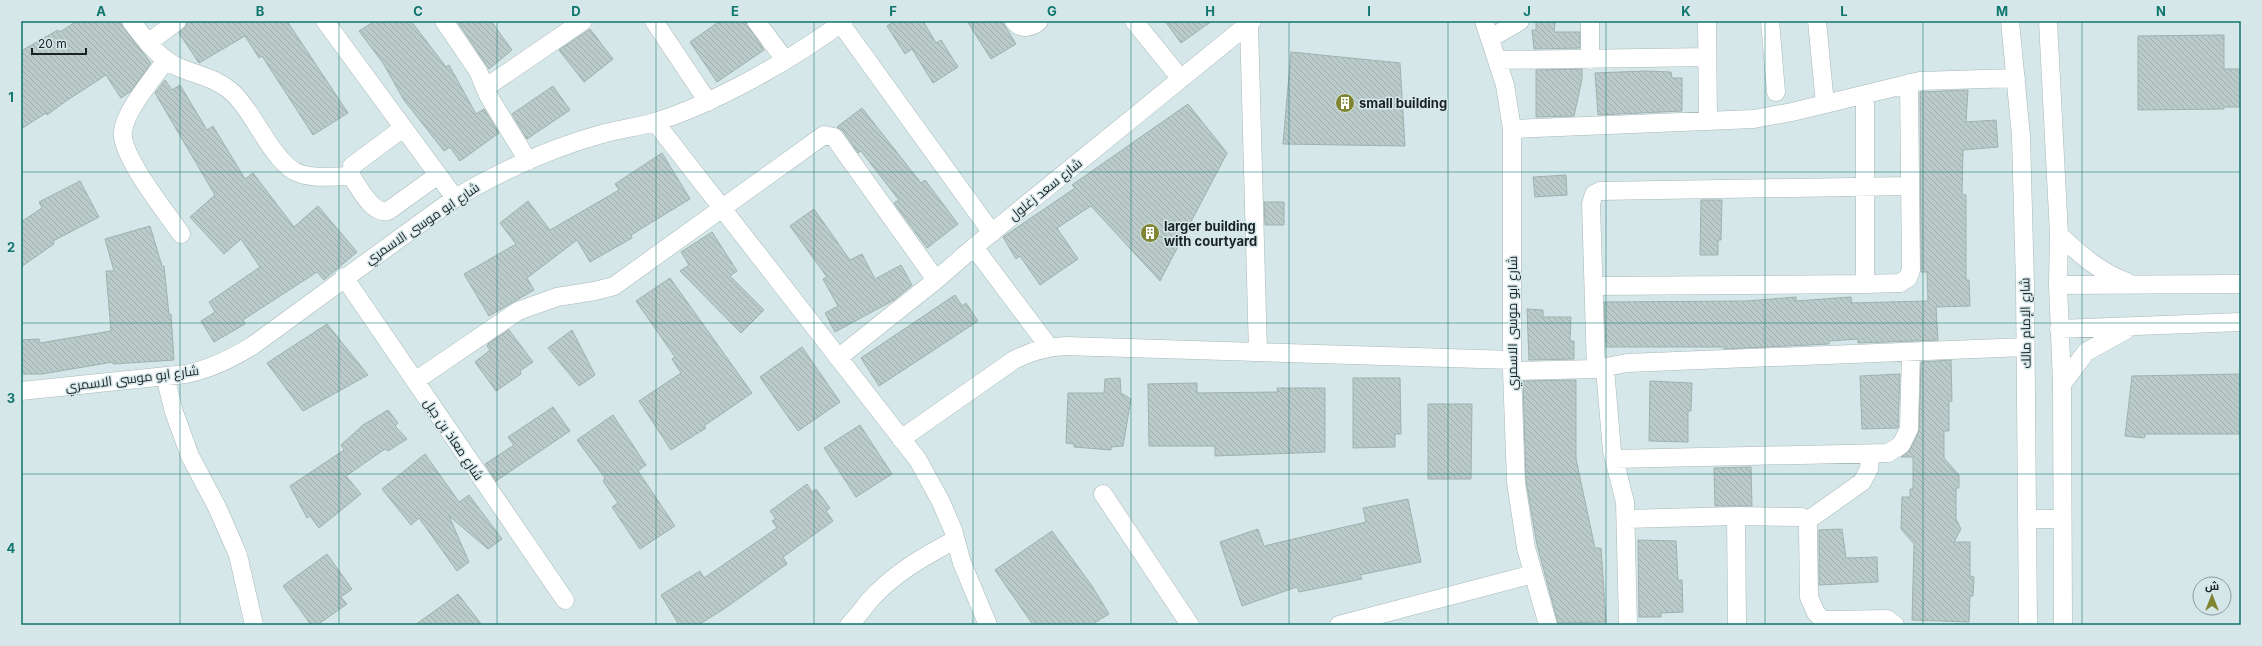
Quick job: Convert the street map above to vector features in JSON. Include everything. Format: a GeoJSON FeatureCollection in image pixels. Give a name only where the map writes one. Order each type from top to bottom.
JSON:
{"type":"FeatureCollection","features":[{"type":"Feature","properties":{"kind":"street"},"geometry":{"type":"LineString","coordinates":[[131,21],[148,43],[166,60],[177,67],[209,77],[226,87],[236,96],[286,166],[304,175],[351,176]]}},
{"type":"Feature","properties":{"kind":"street"},"geometry":{"type":"LineString","coordinates":[[148,43],[177,21]]}},
{"type":"Feature","properties":{"kind":"street"},"geometry":{"type":"LineString","coordinates":[[444,21],[478,71],[486,88],[528,161]]}},
{"type":"Feature","properties":{"kind":"street"},"geometry":{"type":"LineString","coordinates":[[486,88],[583,21]]}},
{"type":"Feature","properties":{"kind":"street"},"geometry":{"type":"LineString","coordinates":[[654,21],[708,102]]}},
{"type":"Feature","properties":{"kind":"street"},"geometry":{"type":"LineString","coordinates":[[756,21],[785,60]]}},
{"type":"Feature","properties":{"kind":"street"},"geometry":{"type":"LineString","coordinates":[[1014,21],[1023,27],[1030,27],[1039,21]]}},
{"type":"Feature","properties":{"kind":"street"},"geometry":{"type":"LineString","coordinates":[[1134,21],[1181,78]]}},
{"type":"Feature","properties":{"kind":"street","name":"شارع ابو موسى الاسمري"},"geometry":{"type":"LineString","coordinates":[[1484,21],[1491,38],[1505,85],[1512,129],[1512,365],[1516,482],[1525,540],[1548,625]]}},
{"type":"Feature","properties":{"kind":"street"},"geometry":{"type":"LineString","coordinates":[[1491,38],[1520,21]]}},
{"type":"Feature","properties":{"kind":"street"},"geometry":{"type":"LineString","coordinates":[[1590,21],[1590,60]]}},
{"type":"Feature","properties":{"kind":"street"},"geometry":{"type":"LineString","coordinates":[[1707,21],[1708,121]]}},
{"type":"Feature","properties":{"kind":"street"},"geometry":{"type":"LineString","coordinates":[[1770,21],[1776,92]]}},
{"type":"Feature","properties":{"kind":"street"},"geometry":{"type":"LineString","coordinates":[[1818,21],[1825,104]]}},
{"type":"Feature","properties":{"kind":"street","name":"شارع الإمام مالك"},"geometry":{"type":"LineString","coordinates":[[2010,21],[2021,136],[2028,625]]}},
{"type":"Feature","properties":{"kind":"street"},"geometry":{"type":"LineString","coordinates":[[2048,21],[2059,235],[2058,285],[2062,384],[2063,625]]}},
{"type":"Feature","properties":{"kind":"street"},"geometry":{"type":"LineString","coordinates":[[327,22],[455,198]]}},
{"type":"Feature","properties":{"kind":"street"},"geometry":{"type":"LineString","coordinates":[[843,22],[992,233]]}},
{"type":"Feature","properties":{"kind":"street","name":"شارع ابو موسى الاسمري"},"geometry":{"type":"LineString","coordinates":[[21,391],[165,376],[204,370],[227,361],[252,346],[344,277],[455,198],[486,180],[550,151],[602,134],[655,122],[708,102],[785,60],[843,22]]}},
{"type":"Feature","properties":{"kind":"street"},"geometry":{"type":"LineString","coordinates":[[1250,22],[1258,352]]}},
{"type":"Feature","properties":{"kind":"street","name":"شارع سعد زغلول"},"geometry":{"type":"LineString","coordinates":[[838,358],[936,280],[974,247],[1250,22]]}},
{"type":"Feature","properties":{"kind":"street"},"geometry":{"type":"LineString","coordinates":[[1498,60],[1590,60],[1707,56]]}},
{"type":"Feature","properties":{"kind":"street"},"geometry":{"type":"LineString","coordinates":[[166,60],[133,108],[122,131],[128,156],[181,234]]}},
{"type":"Feature","properties":{"kind":"street"},"geometry":{"type":"LineString","coordinates":[[1512,129],[1708,121],[1773,116],[1909,83],[1935,80],[2016,78]]}},
{"type":"Feature","properties":{"kind":"street"},"geometry":{"type":"LineString","coordinates":[[1594,286],[1900,283],[1910,274],[1909,83]]}},
{"type":"Feature","properties":{"kind":"street"},"geometry":{"type":"LineString","coordinates":[[1864,94],[1865,284]]}},
{"type":"Feature","properties":{"kind":"street"},"geometry":{"type":"LineString","coordinates":[[655,122],[901,439],[929,479],[941,502],[974,595],[988,625]]}},
{"type":"Feature","properties":{"kind":"street"},"geometry":{"type":"LineString","coordinates":[[404,128],[352,166],[351,176],[375,209],[383,212],[388,211],[438,175]]}},
{"type":"Feature","properties":{"kind":"street"},"geometry":{"type":"LineString","coordinates":[[415,381],[518,311],[557,297],[595,291],[614,286],[821,136],[831,135],[936,280]]}},
{"type":"Feature","properties":{"kind":"street"},"geometry":{"type":"LineString","coordinates":[[1628,625],[1625,502],[1614,459],[1601,369],[1594,286],[1591,199],[1594,194],[1600,191],[1910,186]]}},
{"type":"Feature","properties":{"kind":"street"},"geometry":{"type":"LineString","coordinates":[[2059,235],[2094,265],[2110,276],[2133,284]]}},
{"type":"Feature","properties":{"kind":"street"},"geometry":{"type":"LineString","coordinates":[[974,247],[1049,347]]}},
{"type":"Feature","properties":{"kind":"street","name":"شارع معاذ بن جبل"},"geometry":{"type":"LineString","coordinates":[[344,277],[565,600]]}},
{"type":"Feature","properties":{"kind":"street"},"geometry":{"type":"LineString","coordinates":[[2058,285],[2241,284]]}},
{"type":"Feature","properties":{"kind":"street"},"geometry":{"type":"LineString","coordinates":[[2060,329],[2130,328],[2241,322]]}},
{"type":"Feature","properties":{"kind":"street"},"geometry":{"type":"LineString","coordinates":[[2062,384],[2086,352],[2130,328]]}},
{"type":"Feature","properties":{"kind":"street"},"geometry":{"type":"LineString","coordinates":[[901,439],[1014,360],[1026,354],[1049,347],[1064,346],[1258,352],[1601,369],[1627,363],[2025,346]]}},
{"type":"Feature","properties":{"kind":"street"},"geometry":{"type":"LineString","coordinates":[[1614,459],[1880,455],[1895,450],[1901,445],[1908,435],[1911,352]]}},
{"type":"Feature","properties":{"kind":"street"},"geometry":{"type":"LineString","coordinates":[[165,376],[174,412],[190,456],[217,507],[238,555],[254,625]]}},
{"type":"Feature","properties":{"kind":"street"},"geometry":{"type":"LineString","coordinates":[[1807,521],[1862,482],[1869,469],[1870,455]]}},
{"type":"Feature","properties":{"kind":"street"},"geometry":{"type":"LineString","coordinates":[[1103,494],[1190,625]]}},
{"type":"Feature","properties":{"kind":"street"},"geometry":{"type":"LineString","coordinates":[[1626,519],[1736,516],[1802,517],[1807,521],[1809,597],[1816,613],[1826,624],[1832,620],[1887,619],[1895,625]]}},
{"type":"Feature","properties":{"kind":"street"},"geometry":{"type":"LineString","coordinates":[[1736,516],[1737,625]]}},
{"type":"Feature","properties":{"kind":"street"},"geometry":{"type":"LineString","coordinates":[[2027,519],[2062,519]]}},
{"type":"Feature","properties":{"kind":"street"},"geometry":{"type":"LineString","coordinates":[[849,625],[870,601],[899,574],[935,550],[955,540]]}},
{"type":"Feature","properties":{"kind":"street"},"geometry":{"type":"LineString","coordinates":[[1339,625],[1533,574]]}},
{"type":"Feature","properties":{"kind":"building"},"geometry":{"type":"Polygon","coordinates":[[[77,21],[121,21],[123,27],[151,63],[131,91],[121,98],[106,75],[47,115],[46,113],[21,129],[21,51],[58,30],[60,32],[77,21]]]}},
{"type":"Feature","properties":{"kind":"building"},"geometry":{"type":"Polygon","coordinates":[[[187,21],[287,21],[348,113],[313,135],[262,56],[259,58],[245,36],[199,63],[179,33],[186,25],[187,21]]]}},
{"type":"Feature","properties":{"kind":"building"},"geometry":{"type":"Polygon","coordinates":[[[375,21],[411,21],[446,67],[449,65],[476,114],[484,109],[499,133],[460,161],[450,147],[444,151],[404,100],[383,63],[359,31],[375,21]]]}},
{"type":"Feature","properties":{"kind":"building"},"geometry":{"type":"Polygon","coordinates":[[[457,21],[491,21],[512,50],[489,69],[457,21]]]}},
{"type":"Feature","properties":{"kind":"building"},"geometry":{"type":"Polygon","coordinates":[[[720,21],[745,21],[764,50],[717,82],[690,42],[720,21]]]}},
{"type":"Feature","properties":{"kind":"building"},"geometry":{"type":"Polygon","coordinates":[[[895,21],[923,21],[936,43],[941,40],[958,67],[933,83],[912,49],[905,54],[887,26],[895,21]]]}},
{"type":"Feature","properties":{"kind":"building"},"geometry":{"type":"Polygon","coordinates":[[[967,21],[1002,21],[1016,44],[991,59],[967,21]]]}},
{"type":"Feature","properties":{"kind":"building"},"geometry":{"type":"Polygon","coordinates":[[[1165,21],[1212,21],[1181,43],[1165,21]]]}},
{"type":"Feature","properties":{"kind":"building"},"geometry":{"type":"Polygon","coordinates":[[[1536,22],[1555,22],[1554,32],[1580,32],[1580,48],[1534,49],[1532,30],[1536,30],[1536,22]]]}},
{"type":"Feature","properties":{"kind":"building"},"geometry":{"type":"Polygon","coordinates":[[[590,29],[613,59],[584,82],[559,50],[590,29]]]}},
{"type":"Feature","properties":{"kind":"building"},"geometry":{"type":"Polygon","coordinates":[[[2224,35],[2224,69],[2241,69],[2241,107],[2224,107],[2224,109],[2138,110],[2138,36],[2224,35]]]}},
{"type":"Feature","properties":{"kind":"building","name":"small building"},"geometry":{"type":"Polygon","coordinates":[[[1291,52],[1400,63],[1405,146],[1283,144],[1291,52]]]}},
{"type":"Feature","properties":{"kind":"building"},"geometry":{"type":"Polygon","coordinates":[[[1582,69],[1582,79],[1574,116],[1536,117],[1536,70],[1582,69]]]}},
{"type":"Feature","properties":{"kind":"building"},"geometry":{"type":"Polygon","coordinates":[[[1645,71],[1671,72],[1672,78],[1682,78],[1682,111],[1598,115],[1595,73],[1645,71]]]}},
{"type":"Feature","properties":{"kind":"building"},"geometry":{"type":"Polygon","coordinates":[[[165,80],[172,90],[180,85],[207,130],[213,126],[245,179],[253,173],[294,227],[318,206],[357,252],[324,280],[317,272],[243,320],[245,324],[214,342],[201,321],[215,312],[209,302],[260,267],[241,239],[224,254],[190,217],[215,195],[155,93],[165,80]]]}},
{"type":"Feature","properties":{"kind":"building"},"geometry":{"type":"Polygon","coordinates":[[[553,86],[570,110],[527,139],[512,114],[553,86]]]}},
{"type":"Feature","properties":{"kind":"building"},"geometry":{"type":"Polygon","coordinates":[[[1968,90],[1966,122],[1996,120],[1998,147],[1963,150],[1962,194],[1966,195],[1966,280],[1969,280],[1970,306],[1936,307],[1938,340],[1858,343],[1858,339],[1829,341],[1829,344],[1724,349],[1724,347],[1606,347],[1604,302],[1747,301],[1796,297],[1796,301],[1851,297],[1852,303],[1928,301],[1927,272],[1921,272],[1920,92],[1968,90]]]}},
{"type":"Feature","properties":{"kind":"building","name":"larger building with courtyard"},"geometry":{"type":"Polygon","coordinates":[[[1188,104],[1227,153],[1160,281],[1091,206],[1057,228],[1078,259],[1040,285],[1020,256],[1016,259],[1003,237],[1075,188],[1072,185],[1188,104]]]}},
{"type":"Feature","properties":{"kind":"building"},"geometry":{"type":"Polygon","coordinates":[[[862,108],[921,183],[925,180],[958,224],[927,248],[894,203],[899,200],[861,151],[858,153],[843,131],[837,127],[862,108]]]}},
{"type":"Feature","properties":{"kind":"building"},"geometry":{"type":"Polygon","coordinates":[[[662,153],[690,199],[631,235],[632,238],[590,262],[577,240],[527,278],[534,290],[489,316],[464,274],[516,244],[500,223],[528,201],[550,230],[619,190],[615,184],[662,153]]]}},
{"type":"Feature","properties":{"kind":"building"},"geometry":{"type":"Polygon","coordinates":[[[1566,175],[1567,195],[1535,197],[1533,177],[1566,175]]]}},
{"type":"Feature","properties":{"kind":"building"},"geometry":{"type":"Polygon","coordinates":[[[80,181],[99,217],[53,241],[54,244],[21,267],[21,222],[42,208],[39,202],[80,181]]]}},
{"type":"Feature","properties":{"kind":"building"},"geometry":{"type":"Polygon","coordinates":[[[1701,200],[1722,200],[1721,240],[1718,240],[1718,255],[1700,255],[1701,200]]]}},
{"type":"Feature","properties":{"kind":"building"},"geometry":{"type":"Polygon","coordinates":[[[1264,202],[1284,202],[1284,225],[1265,225],[1264,202]]]}},
{"type":"Feature","properties":{"kind":"building"},"geometry":{"type":"Polygon","coordinates":[[[814,209],[850,260],[862,254],[875,279],[901,265],[912,285],[894,300],[835,332],[825,313],[838,306],[823,279],[827,277],[790,226],[814,209]]]}},
{"type":"Feature","properties":{"kind":"building"},"geometry":{"type":"Polygon","coordinates":[[[150,226],[162,266],[164,266],[169,315],[171,314],[174,360],[113,364],[113,362],[42,374],[21,374],[21,340],[39,339],[40,343],[111,331],[106,271],[114,271],[105,239],[150,226]]]}},
{"type":"Feature","properties":{"kind":"building"},"geometry":{"type":"Polygon","coordinates":[[[712,232],[737,271],[730,276],[764,310],[741,333],[680,271],[689,265],[681,252],[712,232]]]}},
{"type":"Feature","properties":{"kind":"building"},"geometry":{"type":"Polygon","coordinates":[[[670,278],[752,393],[704,426],[706,428],[671,450],[639,401],[681,373],[672,359],[675,357],[636,301],[670,278]]]}},
{"type":"Feature","properties":{"kind":"building"},"geometry":{"type":"Polygon","coordinates":[[[955,295],[962,306],[966,303],[978,321],[879,386],[861,358],[955,295]]]}},
{"type":"Feature","properties":{"kind":"building"},"geometry":{"type":"Polygon","coordinates":[[[1527,309],[1543,310],[1543,317],[1571,317],[1570,341],[1574,341],[1574,359],[1529,360],[1527,309]]]}},
{"type":"Feature","properties":{"kind":"building"},"geometry":{"type":"Polygon","coordinates":[[[327,324],[368,375],[303,411],[267,363],[327,324]]]}},
{"type":"Feature","properties":{"kind":"building"},"geometry":{"type":"Polygon","coordinates":[[[509,330],[533,362],[520,371],[521,374],[496,391],[475,362],[490,350],[487,346],[489,343],[509,330]]]}},
{"type":"Feature","properties":{"kind":"building"},"geometry":{"type":"Polygon","coordinates":[[[572,330],[595,375],[579,386],[548,348],[572,330]]]}},
{"type":"Feature","properties":{"kind":"building"},"geometry":{"type":"Polygon","coordinates":[[[802,347],[840,402],[798,431],[760,377],[802,347]]]}},
{"type":"Feature","properties":{"kind":"building"},"geometry":{"type":"Polygon","coordinates":[[[1951,360],[1952,401],[1949,402],[1949,431],[1944,431],[1944,458],[1959,475],[1959,488],[1956,488],[1956,519],[1961,529],[1954,542],[1970,542],[1970,576],[1974,577],[1973,596],[1970,596],[1969,622],[1912,620],[1914,544],[1901,529],[1902,497],[1910,497],[1910,489],[1913,489],[1913,457],[1901,457],[1910,450],[1919,430],[1921,362],[1951,360]]]}},
{"type":"Feature","properties":{"kind":"building"},"geometry":{"type":"Polygon","coordinates":[[[1900,374],[1898,428],[1862,429],[1860,376],[1900,374]]]}},
{"type":"Feature","properties":{"kind":"building"},"geometry":{"type":"Polygon","coordinates":[[[2241,374],[2241,434],[2146,434],[2144,438],[2125,436],[2132,376],[2241,374]]]}},
{"type":"Feature","properties":{"kind":"building"},"geometry":{"type":"Polygon","coordinates":[[[1120,378],[1121,393],[1131,399],[1123,446],[1111,447],[1111,450],[1074,447],[1074,444],[1066,443],[1068,393],[1104,393],[1105,379],[1120,378]]]}},
{"type":"Feature","properties":{"kind":"building"},"geometry":{"type":"Polygon","coordinates":[[[1353,378],[1400,378],[1401,434],[1395,434],[1395,447],[1353,448],[1353,378]]]}},
{"type":"Feature","properties":{"kind":"building"},"geometry":{"type":"Polygon","coordinates":[[[1576,380],[1576,459],[1595,548],[1601,548],[1606,622],[1558,623],[1537,545],[1526,481],[1523,381],[1576,380]]]}},
{"type":"Feature","properties":{"kind":"building"},"geometry":{"type":"Polygon","coordinates":[[[1650,381],[1692,383],[1691,411],[1688,411],[1688,442],[1649,441],[1650,381]]]}},
{"type":"Feature","properties":{"kind":"building"},"geometry":{"type":"Polygon","coordinates":[[[1197,383],[1197,393],[1278,392],[1277,388],[1325,388],[1325,452],[1215,456],[1215,446],[1149,446],[1148,384],[1197,383]]]}},
{"type":"Feature","properties":{"kind":"building"},"geometry":{"type":"Polygon","coordinates":[[[1428,404],[1472,404],[1471,479],[1428,479],[1428,404]]]}},
{"type":"Feature","properties":{"kind":"building"},"geometry":{"type":"Polygon","coordinates":[[[553,407],[570,431],[496,481],[485,464],[514,445],[508,437],[553,407]]]}},
{"type":"Feature","properties":{"kind":"building"},"geometry":{"type":"Polygon","coordinates":[[[388,410],[398,423],[395,426],[407,439],[388,451],[385,449],[346,476],[361,494],[319,528],[310,516],[307,518],[290,486],[344,450],[341,445],[363,425],[388,410]]]}},
{"type":"Feature","properties":{"kind":"building"},"geometry":{"type":"Polygon","coordinates":[[[613,415],[646,465],[638,471],[675,526],[640,549],[612,507],[618,503],[603,481],[605,478],[577,440],[613,415]]]}},
{"type":"Feature","properties":{"kind":"building"},"geometry":{"type":"Polygon","coordinates":[[[860,425],[892,474],[856,497],[824,448],[860,425]]]}},
{"type":"Feature","properties":{"kind":"building"},"geometry":{"type":"Polygon","coordinates":[[[425,454],[459,502],[469,495],[502,539],[488,549],[449,516],[469,562],[457,571],[419,518],[411,525],[382,489],[425,454]]]}},
{"type":"Feature","properties":{"kind":"building"},"geometry":{"type":"Polygon","coordinates":[[[1751,467],[1752,506],[1715,506],[1714,468],[1751,467]]]}},
{"type":"Feature","properties":{"kind":"building"},"geometry":{"type":"Polygon","coordinates":[[[807,484],[812,492],[816,489],[830,508],[826,511],[833,521],[783,557],[787,564],[724,609],[698,625],[679,625],[661,595],[700,571],[704,578],[777,528],[772,521],[776,519],[770,511],[807,484]]]}},
{"type":"Feature","properties":{"kind":"building"},"geometry":{"type":"Polygon","coordinates":[[[1408,499],[1421,562],[1360,575],[1362,579],[1299,592],[1297,587],[1242,606],[1220,542],[1258,529],[1264,546],[1366,522],[1363,508],[1408,499]]]}},
{"type":"Feature","properties":{"kind":"building"},"geometry":{"type":"Polygon","coordinates":[[[1842,529],[1846,558],[1877,557],[1878,582],[1819,585],[1819,530],[1842,529]]]}},
{"type":"Feature","properties":{"kind":"building"},"geometry":{"type":"Polygon","coordinates":[[[1052,531],[1092,586],[1109,614],[1091,625],[1033,625],[995,570],[1052,531]]]}},
{"type":"Feature","properties":{"kind":"building"},"geometry":{"type":"Polygon","coordinates":[[[1638,540],[1676,541],[1678,580],[1682,580],[1683,612],[1661,613],[1661,617],[1639,617],[1638,540]]]}},
{"type":"Feature","properties":{"kind":"building"},"geometry":{"type":"Polygon","coordinates":[[[327,554],[352,589],[341,597],[347,604],[317,625],[311,625],[283,586],[327,554]]]}},
{"type":"Feature","properties":{"kind":"building"},"geometry":{"type":"Polygon","coordinates":[[[458,594],[482,625],[415,625],[458,594]]]}},
{"type":"Feature","properties":{"kind":"place","name":"small building"},"geometry":{"type":"Point","coordinates":[1345,103]}},
{"type":"Feature","properties":{"kind":"place","name":"larger building with courtyard"},"geometry":{"type":"Point","coordinates":[1150,233]}}]}
